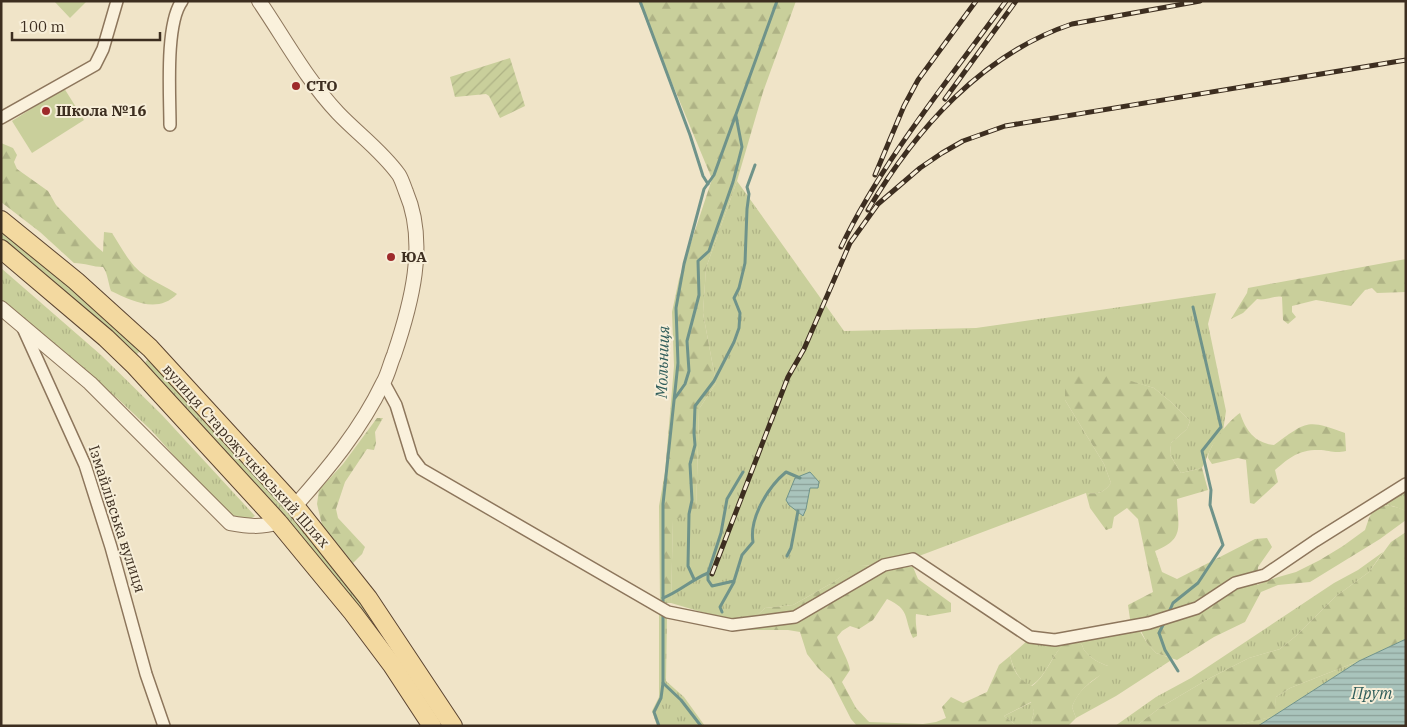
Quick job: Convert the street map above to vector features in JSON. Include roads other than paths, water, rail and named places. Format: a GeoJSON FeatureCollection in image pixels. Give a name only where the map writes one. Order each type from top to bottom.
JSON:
{"type":"FeatureCollection","features":[{"type":"Feature","properties":{"kind":"main road","name":"вулиця Старожучківський Шлях"},"geometry":{"type":"LineString","coordinates":[[1,220],[76,281],[150,348],[294,506],[368,598],[408,655],[453,726]]}},
{"type":"Feature","properties":{"kind":"main road","name":"вулиця Старожучківський Шлях"},"geometry":{"type":"LineString","coordinates":[[1,249],[100,332],[134,365],[278,522],[353,613],[392,665],[432,726]]}},
{"type":"Feature","properties":{"kind":"main road"},"geometry":{"type":"LineString","coordinates":[[134,365],[150,348]]}},
{"type":"Feature","properties":{"kind":"main road"},"geometry":{"type":"LineString","coordinates":[[392,665],[408,655]]}},
{"type":"Feature","properties":{"kind":"street"},"geometry":{"type":"LineString","coordinates":[[1,118],[95,64],[103,49],[117,1]]}},
{"type":"Feature","properties":{"kind":"street"},"geometry":{"type":"LineString","coordinates":[[170,125],[170,72],[173,21],[177,8],[182,1]]}},
{"type":"Feature","properties":{"kind":"street"},"geometry":{"type":"LineString","coordinates":[[259,1],[304,72],[338,112],[379,152],[399,176],[410,200],[416,221],[416,269],[404,325],[384,383],[355,432],[321,476],[294,506]]}},
{"type":"Feature","properties":{"kind":"street","name":"Ізмайлівська вулиця"},"geometry":{"type":"LineString","coordinates":[[1,308],[22,326],[85,465],[111,547],[146,674],[164,726]]}},
{"type":"Feature","properties":{"kind":"street"},"geometry":{"type":"LineString","coordinates":[[22,326],[90,383],[230,523],[251,526],[278,522]]}},
{"type":"Feature","properties":{"kind":"street"},"geometry":{"type":"LineString","coordinates":[[384,383],[396,406],[412,457],[421,469],[668,612],[732,625],[795,617],[884,565],[912,559],[1030,637],[1055,640],[1148,623],[1197,608],[1235,583],[1265,575],[1406,484]]}},
{"type":"Feature","properties":{"kind":"water"},"geometry":{"type":"Polygon","coordinates":[[[810,472],[819,482],[818,488],[810,488],[803,516],[789,505],[786,500],[795,478],[810,472]]]}},
{"type":"Feature","properties":{"kind":"water","name":"Прут"},"geometry":{"type":"Polygon","coordinates":[[[1406,639],[1406,726],[1258,726],[1359,661],[1406,639]]]}},
{"type":"Feature","properties":{"kind":"waterway"},"geometry":{"type":"LineString","coordinates":[[640,1],[690,135],[703,176],[708,184]]}},
{"type":"Feature","properties":{"kind":"waterway","name":"Мольниця"},"geometry":{"type":"LineString","coordinates":[[663,605],[663,504],[678,363],[676,308],[684,264],[704,189],[714,175],[777,1]]}},
{"type":"Feature","properties":{"kind":"waterway"},"geometry":{"type":"LineString","coordinates":[[675,398],[685,384],[689,371],[687,341],[699,295],[698,261],[709,251],[733,182],[742,147],[736,116]]}},
{"type":"Feature","properties":{"kind":"waterway"},"geometry":{"type":"LineString","coordinates":[[694,579],[688,566],[689,514],[692,500],[690,464],[695,445],[695,406],[714,381],[739,328],[740,313],[734,298],[739,288],[745,263],[749,194],[747,187],[755,165]]}},
{"type":"Feature","properties":{"kind":"waterway"},"geometry":{"type":"LineString","coordinates":[[1169,612],[1173,603],[1198,583],[1223,545],[1210,505],[1211,490],[1202,451],[1221,427],[1193,307]]}},
{"type":"Feature","properties":{"kind":"waterway"},"geometry":{"type":"LineString","coordinates":[[743,472],[727,499],[721,533],[708,573],[708,580],[712,586],[734,581],[742,555],[753,542],[754,523],[757,513],[767,494],[779,478],[786,472],[800,478]]}},
{"type":"Feature","properties":{"kind":"waterway"},"geometry":{"type":"LineString","coordinates":[[787,556],[791,548],[798,511]]}},
{"type":"Feature","properties":{"kind":"waterway"},"geometry":{"type":"LineString","coordinates":[[663,598],[708,573]]}},
{"type":"Feature","properties":{"kind":"waterway"},"geometry":{"type":"LineString","coordinates":[[722,612],[720,607],[734,582]]}},
{"type":"Feature","properties":{"kind":"waterway","name":"Мольниця"},"geometry":{"type":"LineString","coordinates":[[663,611],[663,683],[681,700],[701,726]]}},
{"type":"Feature","properties":{"kind":"waterway"},"geometry":{"type":"LineString","coordinates":[[1165,621],[1159,633],[1165,650],[1178,671]]}},
{"type":"Feature","properties":{"kind":"waterway"},"geometry":{"type":"LineString","coordinates":[[659,726],[654,712],[661,698],[663,683]]}},
{"type":"Feature","properties":{"kind":"railway"},"geometry":{"type":"LineString","coordinates":[[875,175],[904,106],[918,80],[976,1]]}},
{"type":"Feature","properties":{"kind":"railway"},"geometry":{"type":"LineString","coordinates":[[841,247],[858,214],[897,151],[1006,1]]}},
{"type":"Feature","properties":{"kind":"railway"},"geometry":{"type":"LineString","coordinates":[[945,99],[1016,1]]}},
{"type":"Feature","properties":{"kind":"railway"},"geometry":{"type":"LineString","coordinates":[[868,210],[907,151],[929,124],[980,75],[1009,54],[1039,37],[1072,24],[1200,1]]}},
{"type":"Feature","properties":{"kind":"railway"},"geometry":{"type":"LineString","coordinates":[[712,574],[788,377],[804,349],[850,243],[878,204],[920,168],[963,141],[1005,126],[1406,60]]}},
{"type":"Feature","properties":{"kind":"place","name":"СТО"},"geometry":{"type":"Point","coordinates":[296,86]}},
{"type":"Feature","properties":{"kind":"place","name":"Школа №16"},"geometry":{"type":"Point","coordinates":[46,111]}},
{"type":"Feature","properties":{"kind":"place","name":"ЮА"},"geometry":{"type":"Point","coordinates":[391,257]}}]}
